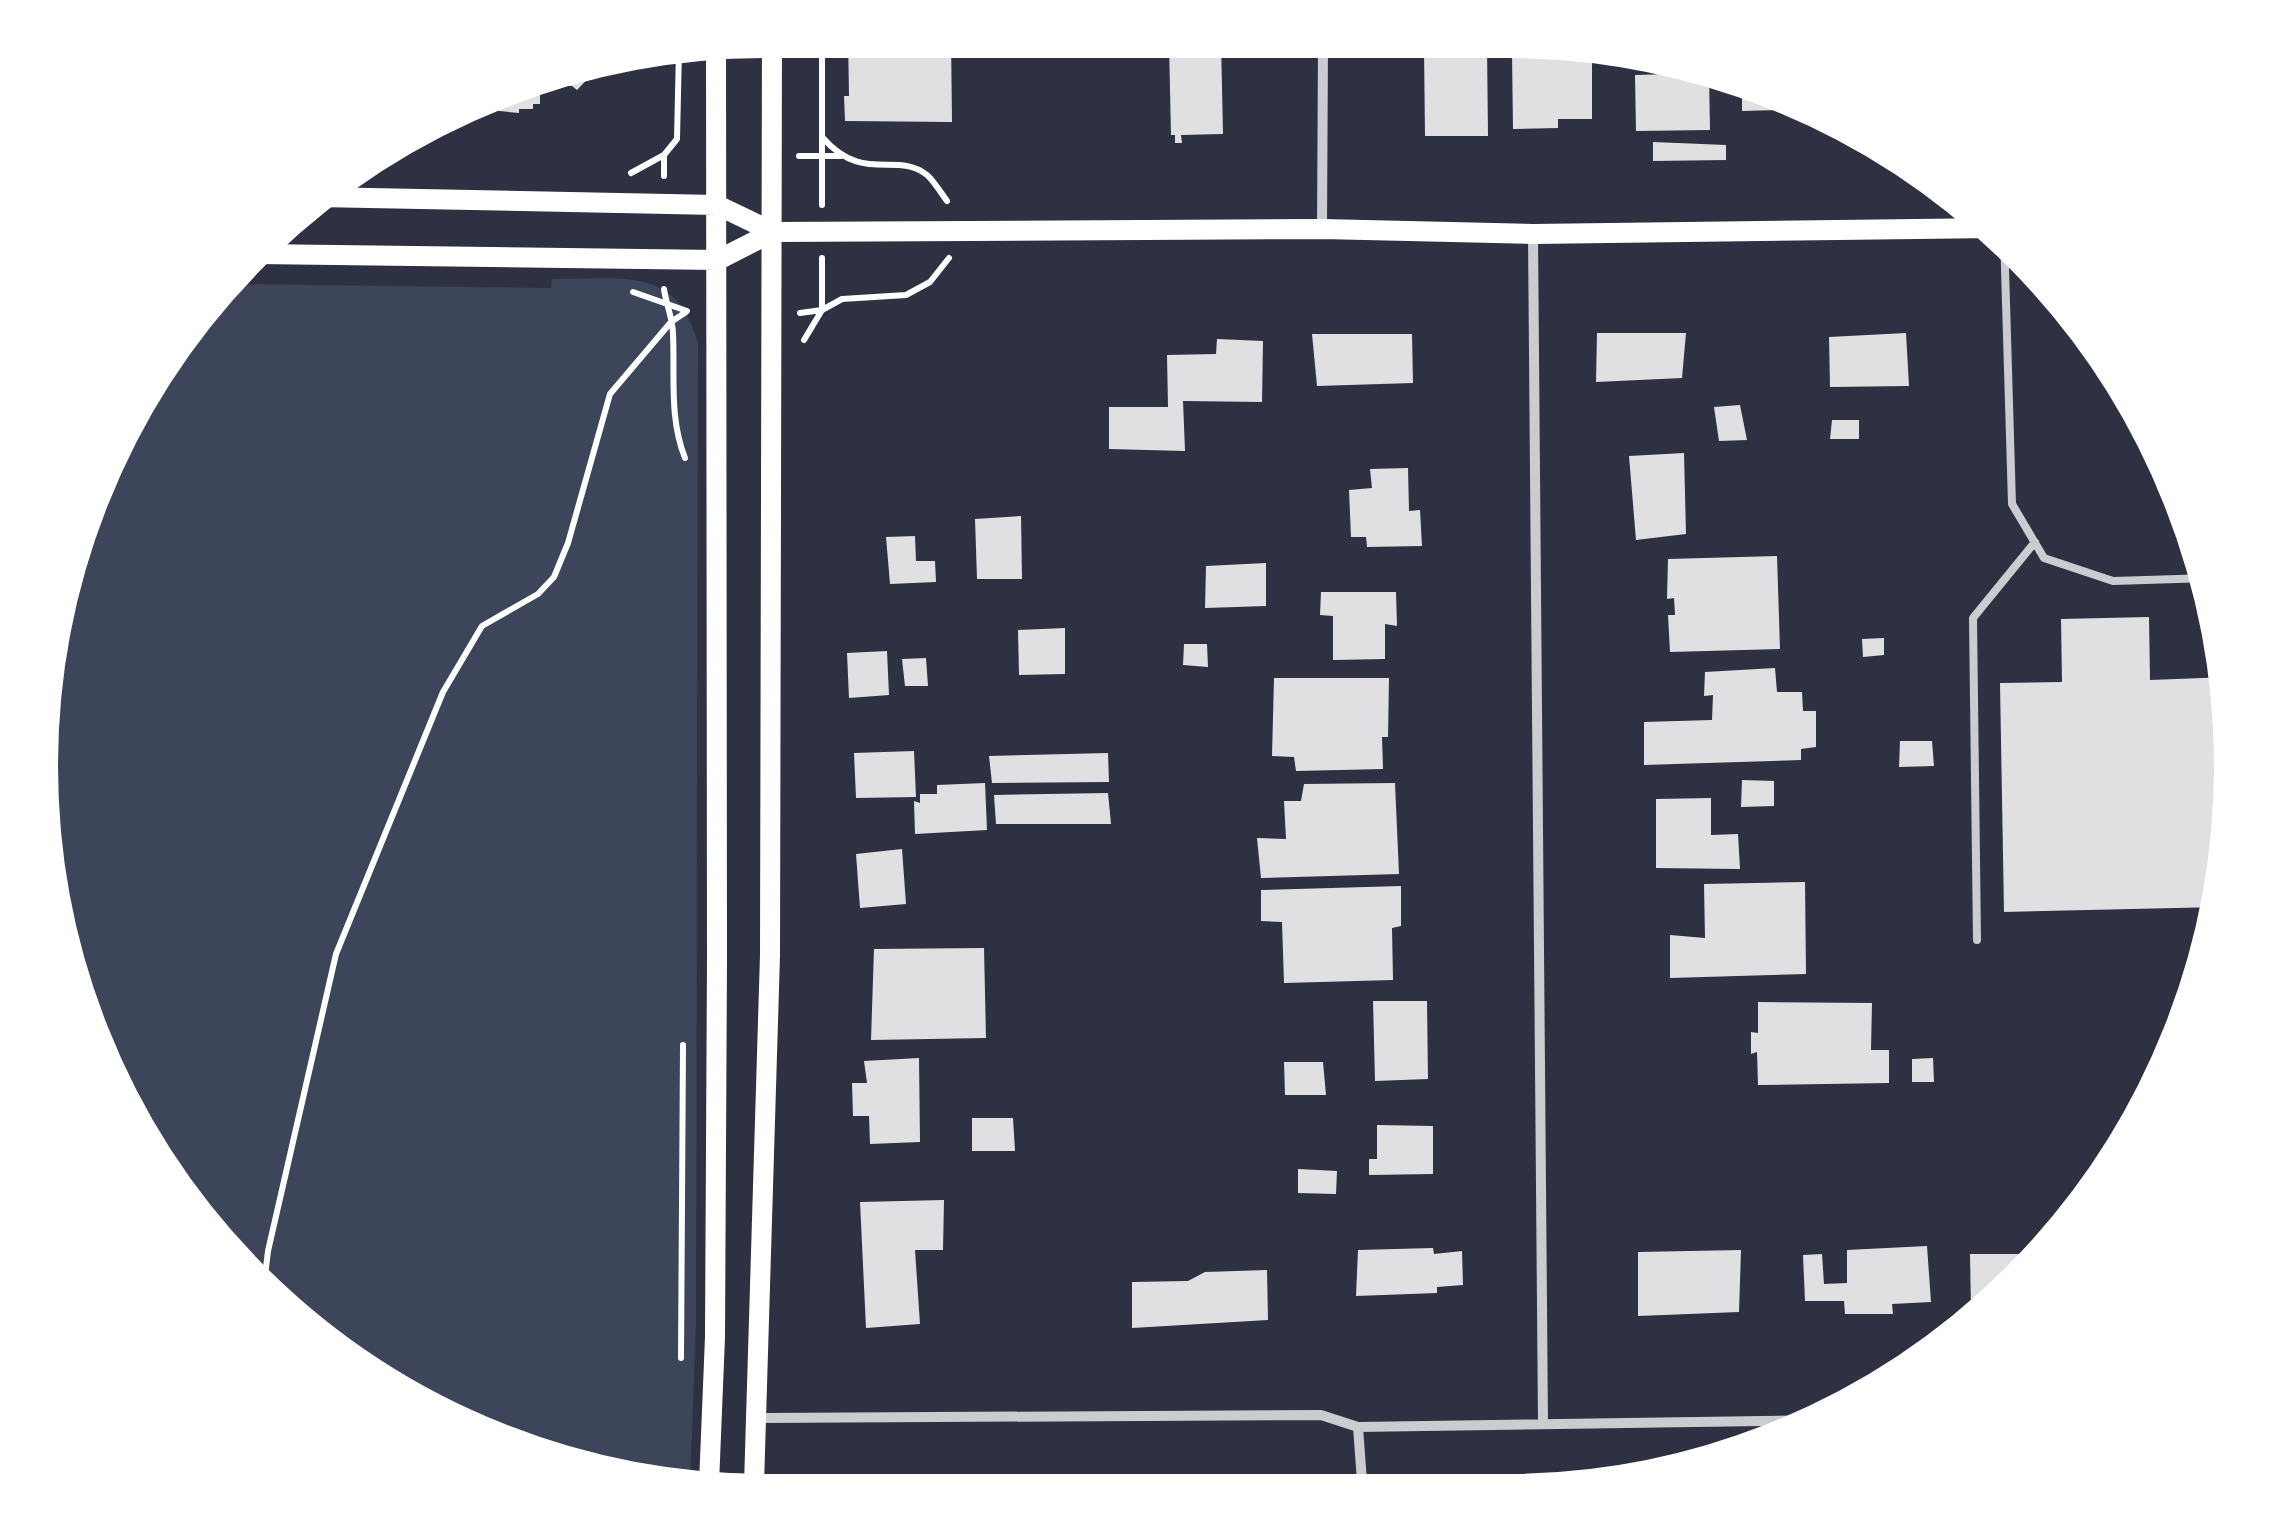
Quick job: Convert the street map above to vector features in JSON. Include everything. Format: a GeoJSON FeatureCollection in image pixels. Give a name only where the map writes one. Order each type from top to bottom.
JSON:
{"type":"FeatureCollection","features":[{"type":"Feature","properties":{"kind":"main road"},"geometry":{"type":"LineString","coordinates":[[754,1480],[770,954],[772,52]]}},
{"type":"Feature","properties":{"kind":"main road"},"geometry":{"type":"LineString","coordinates":[[709,1477],[715,1317],[716,54]]}},
{"type":"Feature","properties":{"kind":"main road"},"geometry":{"type":"LineString","coordinates":[[336,197],[718,205],[773,232],[1322,229],[1533,234],[1975,228]]}},
{"type":"Feature","properties":{"kind":"main road"},"geometry":{"type":"LineString","coordinates":[[269,254],[718,260],[773,232]]}},
{"type":"Feature","properties":{"kind":"street"},"geometry":{"type":"LineString","coordinates":[[1322,229],[1323,52]]}},
{"type":"Feature","properties":{"kind":"street"},"geometry":{"type":"LineString","coordinates":[[1533,234],[1543,1424]]}},
{"type":"Feature","properties":{"kind":"street"},"geometry":{"type":"LineString","coordinates":[[758,1418],[1321,1415],[1358,1427],[1790,1421]]}},
{"type":"Feature","properties":{"kind":"street"},"geometry":{"type":"LineString","coordinates":[[1358,1427],[1362,1480]]}},
{"type":"Feature","properties":{"kind":"lane"},"geometry":{"type":"LineString","coordinates":[[2005,254],[2012,504],[2044,558],[2113,580],[2195,578]]}},
{"type":"Feature","properties":{"kind":"lane"},"geometry":{"type":"LineString","coordinates":[[1977,940],[1973,618],[2035,542]]}},
{"type":"Feature","properties":{"kind":"path"},"geometry":{"type":"LineString","coordinates":[[822,52],[822,176]]}},
{"type":"Feature","properties":{"kind":"path"},"geometry":{"type":"LineString","coordinates":[[664,176],[667,153],[679,131],[679,58]]}},
{"type":"Feature","properties":{"kind":"path"},"geometry":{"type":"LineString","coordinates":[[823,136],[843,156]]}},
{"type":"Feature","properties":{"kind":"path"},"geometry":{"type":"LineString","coordinates":[[641,166],[667,153],[688,153]]}},
{"type":"Feature","properties":{"kind":"path"},"geometry":{"type":"LineString","coordinates":[[799,313],[822,310],[842,300],[906,295],[930,282],[970,232],[926,173],[900,166],[866,165],[843,156],[801,156]]}},
{"type":"Feature","properties":{"kind":"path"},"geometry":{"type":"LineString","coordinates":[[664,286],[663,305],[672,322],[678,442],[687,463]]}},
{"type":"Feature","properties":{"kind":"path"},"geometry":{"type":"LineString","coordinates":[[821,288],[822,310]]}},
{"type":"Feature","properties":{"kind":"path"},"geometry":{"type":"LineString","coordinates":[[265,1275],[336,954],[443,692],[482,626],[538,594],[554,577],[568,543],[610,394],[672,322],[687,311],[663,305]]}},
{"type":"Feature","properties":{"kind":"path"},"geometry":{"type":"LineString","coordinates":[[681,1365],[683,1032]]}},
{"type":"Feature","properties":{"kind":"shaded area"},"geometry":{"type":"Polygon","coordinates":[[[552,279],[643,282],[676,300],[689,318],[698,344],[696,1324],[690,1475],[581,1455],[537,1442],[450,1406],[409,1384],[332,1332],[261,1271],[200,1200],[148,1123],[126,1082],[90,995],[66,905],[59,859],[52,766],[54,719],[66,627],[90,537],[126,450],[148,409],[200,332],[230,296],[240,284],[551,288],[552,279]]]}},
{"type":"Feature","properties":{"kind":"building"},"geometry":{"type":"Polygon","coordinates":[[[848,52],[951,52],[952,122],[845,121],[844,96],[849,96],[848,52]]]}},
{"type":"Feature","properties":{"kind":"building"},"geometry":{"type":"Polygon","coordinates":[[[1169,52],[1221,52],[1223,134],[1181,135],[1182,143],[1175,143],[1175,135],[1171,135],[1169,52]]]}},
{"type":"Feature","properties":{"kind":"building"},"geometry":{"type":"Polygon","coordinates":[[[1424,52],[1487,52],[1488,136],[1425,136],[1424,52]]]}},
{"type":"Feature","properties":{"kind":"building"},"geometry":{"type":"Polygon","coordinates":[[[1512,53],[1592,58],[1592,119],[1558,119],[1558,128],[1513,129],[1512,53]]]}},
{"type":"Feature","properties":{"kind":"building"},"geometry":{"type":"Polygon","coordinates":[[[592,74],[577,90],[572,86],[551,86],[592,74]]]}},
{"type":"Feature","properties":{"kind":"building"},"geometry":{"type":"Polygon","coordinates":[[[1670,74],[1709,82],[1710,130],[1636,131],[1635,75],[1670,74]]]}},
{"type":"Feature","properties":{"kind":"building"},"geometry":{"type":"Polygon","coordinates":[[[540,89],[540,104],[533,104],[533,109],[519,109],[519,113],[487,110],[540,89]]]}},
{"type":"Feature","properties":{"kind":"building"},"geometry":{"type":"Polygon","coordinates":[[[1742,92],[1787,110],[1742,111],[1742,92]]]}},
{"type":"Feature","properties":{"kind":"building"},"geometry":{"type":"Polygon","coordinates":[[[1653,142],[1726,145],[1726,160],[1653,161],[1653,142]]]}},
{"type":"Feature","properties":{"kind":"building"},"geometry":{"type":"Polygon","coordinates":[[[1597,333],[1686,333],[1682,378],[1596,382],[1597,333]]]}},
{"type":"Feature","properties":{"kind":"building"},"geometry":{"type":"Polygon","coordinates":[[[1906,333],[1909,386],[1830,387],[1829,337],[1906,333]]]}},
{"type":"Feature","properties":{"kind":"building"},"geometry":{"type":"Polygon","coordinates":[[[1312,334],[1412,334],[1413,383],[1317,386],[1312,334]]]}},
{"type":"Feature","properties":{"kind":"building"},"geometry":{"type":"Polygon","coordinates":[[[1217,339],[1263,341],[1262,402],[1183,401],[1185,451],[1109,449],[1109,407],[1168,407],[1167,355],[1216,354],[1217,339]]]}},
{"type":"Feature","properties":{"kind":"building"},"geometry":{"type":"Polygon","coordinates":[[[1740,405],[1747,440],[1719,441],[1714,407],[1740,405]]]}},
{"type":"Feature","properties":{"kind":"building"},"geometry":{"type":"Polygon","coordinates":[[[1832,420],[1859,420],[1859,439],[1830,439],[1832,420]]]}},
{"type":"Feature","properties":{"kind":"building"},"geometry":{"type":"Polygon","coordinates":[[[1684,453],[1686,534],[1636,540],[1629,456],[1684,453]]]}},
{"type":"Feature","properties":{"kind":"building"},"geometry":{"type":"Polygon","coordinates":[[[1408,468],[1409,511],[1420,510],[1422,546],[1367,547],[1366,537],[1351,537],[1349,490],[1372,488],[1370,469],[1408,468]]]}},
{"type":"Feature","properties":{"kind":"building"},"geometry":{"type":"Polygon","coordinates":[[[1021,516],[1022,579],[977,579],[975,519],[1021,516]]]}},
{"type":"Feature","properties":{"kind":"building"},"geometry":{"type":"Polygon","coordinates":[[[915,536],[916,561],[935,561],[936,582],[890,584],[886,537],[915,536]]]}},
{"type":"Feature","properties":{"kind":"building"},"geometry":{"type":"Polygon","coordinates":[[[1777,556],[1780,649],[1670,652],[1668,615],[1675,615],[1674,598],[1667,599],[1668,559],[1777,556]]]}},
{"type":"Feature","properties":{"kind":"building"},"geometry":{"type":"Polygon","coordinates":[[[1266,563],[1266,606],[1205,608],[1206,566],[1266,563]]]}},
{"type":"Feature","properties":{"kind":"building"},"geometry":{"type":"Polygon","coordinates":[[[1321,592],[1396,592],[1397,626],[1385,624],[1385,659],[1333,660],[1333,616],[1320,615],[1321,592]]]}},
{"type":"Feature","properties":{"kind":"building"},"geometry":{"type":"Polygon","coordinates":[[[2149,617],[2150,680],[2214,678],[2219,719],[2218,820],[2206,907],[2004,912],[2000,683],[2062,682],[2061,619],[2149,617]]]}},
{"type":"Feature","properties":{"kind":"building"},"geometry":{"type":"Polygon","coordinates":[[[1065,628],[1065,674],[1019,675],[1018,630],[1065,628]]]}},
{"type":"Feature","properties":{"kind":"building"},"geometry":{"type":"Polygon","coordinates":[[[1884,638],[1884,655],[1863,657],[1862,639],[1884,638]]]}},
{"type":"Feature","properties":{"kind":"building"},"geometry":{"type":"Polygon","coordinates":[[[1184,644],[1207,644],[1208,667],[1183,665],[1184,644]]]}},
{"type":"Feature","properties":{"kind":"building"},"geometry":{"type":"Polygon","coordinates":[[[887,651],[889,695],[849,698],[847,653],[887,651]]]}},
{"type":"Feature","properties":{"kind":"building"},"geometry":{"type":"Polygon","coordinates":[[[926,658],[928,686],[905,686],[902,659],[926,658]]]}},
{"type":"Feature","properties":{"kind":"building"},"geometry":{"type":"Polygon","coordinates":[[[1775,668],[1777,692],[1802,692],[1803,711],[1816,711],[1816,747],[1801,749],[1801,760],[1644,765],[1644,722],[1712,720],[1713,695],[1704,696],[1705,672],[1775,668]]]}},
{"type":"Feature","properties":{"kind":"building"},"geometry":{"type":"Polygon","coordinates":[[[1274,678],[1389,678],[1388,737],[1382,737],[1383,769],[1296,771],[1294,757],[1272,756],[1274,678]]]}},
{"type":"Feature","properties":{"kind":"building"},"geometry":{"type":"Polygon","coordinates":[[[1900,741],[1932,741],[1934,766],[1899,767],[1900,741]]]}},
{"type":"Feature","properties":{"kind":"building"},"geometry":{"type":"Polygon","coordinates":[[[914,751],[916,797],[856,798],[854,753],[914,751]]]}},
{"type":"Feature","properties":{"kind":"building"},"geometry":{"type":"Polygon","coordinates":[[[1108,753],[1109,782],[992,783],[989,756],[1108,753]]]}},
{"type":"Feature","properties":{"kind":"building"},"geometry":{"type":"Polygon","coordinates":[[[1742,780],[1774,781],[1774,806],[1741,807],[1742,780]]]}},
{"type":"Feature","properties":{"kind":"building"},"geometry":{"type":"Polygon","coordinates":[[[985,783],[987,830],[915,834],[914,801],[920,803],[920,794],[937,794],[937,785],[985,783]]]}},
{"type":"Feature","properties":{"kind":"building"},"geometry":{"type":"Polygon","coordinates":[[[1395,783],[1399,874],[1261,878],[1257,838],[1286,839],[1284,801],[1301,801],[1304,784],[1395,783]]]}},
{"type":"Feature","properties":{"kind":"building"},"geometry":{"type":"Polygon","coordinates":[[[1108,793],[1111,824],[996,824],[994,795],[1108,793]]]}},
{"type":"Feature","properties":{"kind":"building"},"geometry":{"type":"Polygon","coordinates":[[[1711,798],[1711,835],[1738,834],[1740,869],[1656,868],[1656,799],[1711,798]]]}},
{"type":"Feature","properties":{"kind":"building"},"geometry":{"type":"Polygon","coordinates":[[[902,849],[906,904],[860,908],[856,854],[902,849]]]}},
{"type":"Feature","properties":{"kind":"building"},"geometry":{"type":"Polygon","coordinates":[[[1805,882],[1806,974],[1670,978],[1670,935],[1705,938],[1704,884],[1805,882]]]}},
{"type":"Feature","properties":{"kind":"building"},"geometry":{"type":"Polygon","coordinates":[[[1401,886],[1401,926],[1392,928],[1393,980],[1284,983],[1282,922],[1261,921],[1261,890],[1401,886]]]}},
{"type":"Feature","properties":{"kind":"building"},"geometry":{"type":"Polygon","coordinates":[[[984,948],[986,1038],[871,1040],[874,949],[984,948]]]}},
{"type":"Feature","properties":{"kind":"building"},"geometry":{"type":"Polygon","coordinates":[[[1373,1001],[1427,1001],[1428,1079],[1375,1081],[1373,1001]]]}},
{"type":"Feature","properties":{"kind":"building"},"geometry":{"type":"Polygon","coordinates":[[[1758,1002],[1872,1003],[1871,1050],[1889,1050],[1889,1083],[1758,1085],[1757,1052],[1751,1054],[1751,1032],[1758,1033],[1758,1002]]]}},
{"type":"Feature","properties":{"kind":"building"},"geometry":{"type":"Polygon","coordinates":[[[919,1058],[920,1142],[870,1144],[869,1116],[853,1116],[852,1083],[867,1083],[864,1061],[919,1058]]]}},
{"type":"Feature","properties":{"kind":"building"},"geometry":{"type":"Polygon","coordinates":[[[1933,1058],[1934,1082],[1912,1082],[1912,1059],[1933,1058]]]}},
{"type":"Feature","properties":{"kind":"building"},"geometry":{"type":"Polygon","coordinates":[[[1284,1062],[1323,1062],[1326,1095],[1285,1095],[1284,1062]]]}},
{"type":"Feature","properties":{"kind":"building"},"geometry":{"type":"Polygon","coordinates":[[[972,1118],[1013,1118],[1015,1151],[972,1151],[972,1118]]]}},
{"type":"Feature","properties":{"kind":"building"},"geometry":{"type":"Polygon","coordinates":[[[1377,1125],[1433,1126],[1433,1174],[1369,1175],[1369,1159],[1377,1159],[1377,1125]]]}},
{"type":"Feature","properties":{"kind":"building"},"geometry":{"type":"Polygon","coordinates":[[[1298,1169],[1337,1171],[1336,1194],[1298,1193],[1298,1169]]]}},
{"type":"Feature","properties":{"kind":"building"},"geometry":{"type":"Polygon","coordinates":[[[944,1200],[943,1250],[915,1250],[920,1324],[866,1328],[860,1202],[944,1200]]]}},
{"type":"Feature","properties":{"kind":"building"},"geometry":{"type":"Polygon","coordinates":[[[1927,1246],[1931,1302],[1892,1304],[1893,1314],[1845,1314],[1844,1301],[1805,1301],[1803,1255],[1822,1254],[1824,1284],[1847,1283],[1847,1250],[1927,1246]]]}},
{"type":"Feature","properties":{"kind":"building"},"geometry":{"type":"Polygon","coordinates":[[[1433,1248],[1434,1254],[1462,1251],[1463,1285],[1437,1287],[1437,1293],[1356,1296],[1358,1250],[1433,1248]]]}},
{"type":"Feature","properties":{"kind":"building"},"geometry":{"type":"Polygon","coordinates":[[[1741,1250],[1739,1312],[1638,1316],[1638,1252],[1741,1250]]]}},
{"type":"Feature","properties":{"kind":"building"},"geometry":{"type":"Polygon","coordinates":[[[1970,1254],[2027,1254],[2012,1271],[1971,1307],[1970,1254]]]}},
{"type":"Feature","properties":{"kind":"building"},"geometry":{"type":"Polygon","coordinates":[[[1267,1270],[1268,1320],[1132,1328],[1132,1282],[1188,1281],[1205,1272],[1267,1270]]]}}]}
